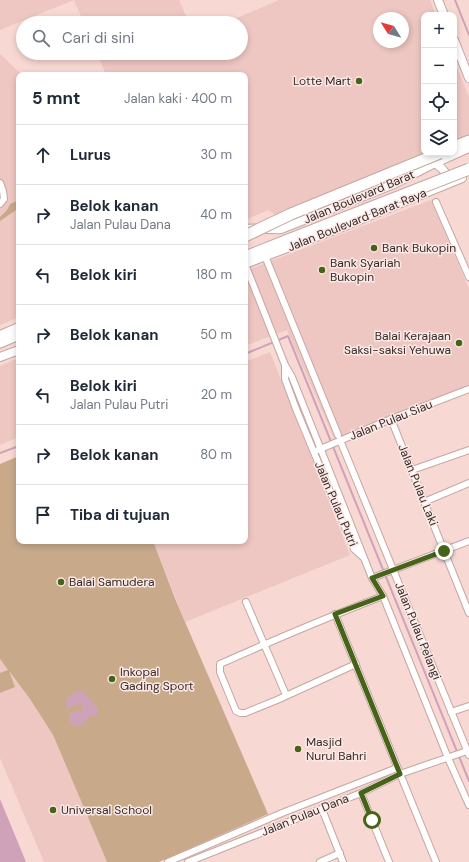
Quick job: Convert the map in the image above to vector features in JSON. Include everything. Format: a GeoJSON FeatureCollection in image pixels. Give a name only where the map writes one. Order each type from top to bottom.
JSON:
{"type":"FeatureCollection","features":[{"type":"Feature","properties":{"kind":"highway"},"geometry":{"type":"LineString","coordinates":[[457,146],[469,141]]}},
{"type":"Feature","properties":{"kind":"highway"},"geometry":{"type":"LineString","coordinates":[[248,235],[291,214],[438,158]]}},
{"type":"Feature","properties":{"kind":"highway"},"geometry":{"type":"LineString","coordinates":[[248,256],[469,169]]}},
{"type":"Feature","properties":{"kind":"highway"},"geometry":{"type":"LineString","coordinates":[[0,342],[16,335]]}},
{"type":"Feature","properties":{"kind":"main road"},"geometry":{"type":"LineString","coordinates":[[438,0],[443,12]]}},
{"type":"Feature","properties":{"kind":"main road"},"geometry":{"type":"LineString","coordinates":[[457,48],[469,78]]}},
{"type":"Feature","properties":{"kind":"main road","name":"Jalan Boulevard Barat"},"geometry":{"type":"LineString","coordinates":[[248,229],[281,229],[394,184],[438,158],[469,148]]}},
{"type":"Feature","properties":{"kind":"main road"},"geometry":{"type":"LineString","coordinates":[[438,158],[448,176],[449,183]]}},
{"type":"Feature","properties":{"kind":"main road","name":"Jalan Boulevard Barat Raya"},"geometry":{"type":"LineString","coordinates":[[248,263],[344,226],[469,174]]}},
{"type":"Feature","properties":{"kind":"main road"},"geometry":{"type":"LineString","coordinates":[[0,335],[16,328]]}},
{"type":"Feature","properties":{"kind":"main road"},"geometry":{"type":"LineString","coordinates":[[0,357],[16,351]]}},
{"type":"Feature","properties":{"kind":"street"},"geometry":{"type":"LineString","coordinates":[[0,183],[4,199],[0,204]]}},
{"type":"Feature","properties":{"kind":"street"},"geometry":{"type":"LineString","coordinates":[[436,202],[469,277]]}},
{"type":"Feature","properties":{"kind":"street","name":"Jalan Pulau Pelangi"},"geometry":{"type":"LineString","coordinates":[[265,256],[295,326],[338,439],[451,712],[466,753]]}},
{"type":"Feature","properties":{"kind":"street","name":"Jalan Pulau Putri"},"geometry":{"type":"LineString","coordinates":[[248,271],[285,364],[285,379],[313,452],[354,549],[364,558],[383,596],[451,757],[469,805]]}},
{"type":"Feature","properties":{"kind":"street"},"geometry":{"type":"LineString","coordinates":[[285,364],[322,448],[364,558]]}},
{"type":"Feature","properties":{"kind":"street","name":"Jalan Pulau Siau"},"geometry":{"type":"LineString","coordinates":[[313,452],[338,439],[469,389]]}},
{"type":"Feature","properties":{"kind":"street"},"geometry":{"type":"LineString","coordinates":[[296,409],[303,406]]}},
{"type":"Feature","properties":{"kind":"street","name":"Jalan Pulau Laki"},"geometry":{"type":"LineString","coordinates":[[391,419],[444,551],[466,597],[469,613]]}},
{"type":"Feature","properties":{"kind":"street"},"geometry":{"type":"LineString","coordinates":[[412,470],[469,450]]}},
{"type":"Feature","properties":{"kind":"street"},"geometry":{"type":"LineString","coordinates":[[424,502],[469,484]]}},
{"type":"Feature","properties":{"kind":"street"},"geometry":{"type":"LineString","coordinates":[[342,521],[349,518]]}},
{"type":"Feature","properties":{"kind":"street"},"geometry":{"type":"LineString","coordinates":[[374,578],[391,570],[469,541]]}},
{"type":"Feature","properties":{"kind":"street"},"geometry":{"type":"LineString","coordinates":[[356,664],[245,713],[240,713],[236,710],[220,672],[220,664],[335,614],[383,596]]}},
{"type":"Feature","properties":{"kind":"street"},"geometry":{"type":"LineString","coordinates":[[246,602],[286,695]]}},
{"type":"Feature","properties":{"kind":"street"},"geometry":{"type":"LineString","coordinates":[[335,614],[436,862]]}},
{"type":"Feature","properties":{"kind":"street"},"geometry":{"type":"LineString","coordinates":[[451,712],[469,706]]}},
{"type":"Feature","properties":{"kind":"street","name":"Jalan Pulau Dana"},"geometry":{"type":"LineString","coordinates":[[188,862],[361,793],[400,774],[466,753]]}},
{"type":"Feature","properties":{"kind":"street","name":"Jalan Pulau Dana"},"geometry":{"type":"LineString","coordinates":[[168,862],[282,813],[397,768]]}},
{"type":"Feature","properties":{"kind":"street"},"geometry":{"type":"LineString","coordinates":[[361,793],[389,862]]}},
{"type":"Feature","properties":{"kind":"street"},"geometry":{"type":"LineString","coordinates":[[322,808],[343,862]]}},
{"type":"Feature","properties":{"kind":"street"},"geometry":{"type":"LineString","coordinates":[[320,862],[340,853]]}},
{"type":"Feature","properties":{"kind":"shaded area"},"geometry":{"type":"Polygon","coordinates":[[[0,0],[74,0],[35,16],[16,16],[16,24],[0,30],[0,0]]]}},
{"type":"Feature","properties":{"kind":"shaded area"},"geometry":{"type":"Polygon","coordinates":[[[74,0],[179,0],[186,16],[81,16],[74,0]]]}},
{"type":"Feature","properties":{"kind":"shaded area"},"geometry":{"type":"Polygon","coordinates":[[[279,0],[430,0],[435,12],[421,12],[421,156],[275,215],[268,210],[248,219],[248,72],[105,72],[100,60],[248,60],[248,16],[241,16],[279,0]]]}},
{"type":"Feature","properties":{"kind":"shaded area"},"geometry":{"type":"Polygon","coordinates":[[[0,54],[19,72],[16,72],[16,318],[0,325],[0,54]]]}},
{"type":"Feature","properties":{"kind":"shaded area"},"geometry":{"type":"Polygon","coordinates":[[[457,67],[469,97],[469,136],[457,141],[457,67]]]}},
{"type":"Feature","properties":{"kind":"shaded area"},"geometry":{"type":"Polygon","coordinates":[[[431,200],[469,289],[469,388],[335,441],[287,330],[248,345],[248,270],[431,200]]]}},
{"type":"Feature","properties":{"kind":"shaded area"},"geometry":{"type":"Polygon","coordinates":[[[16,201],[16,210],[0,221],[0,217],[7,210],[10,204],[16,201]]]}},
{"type":"Feature","properties":{"kind":"shaded area"},"geometry":{"type":"Polygon","coordinates":[[[270,352],[350,555],[185,622],[154,544],[248,544],[248,361],[270,352]]]}},
{"type":"Feature","properties":{"kind":"shaded area"},"geometry":{"type":"Polygon","coordinates":[[[16,359],[16,438],[0,445],[0,366],[16,359]]]}},
{"type":"Feature","properties":{"kind":"shaded area","name":"Inkopal Gading Sport"},"geometry":{"type":"Polygon","coordinates":[[[16,457],[16,544],[154,544],[176,601],[268,814],[159,862],[107,862],[53,735],[30,699],[9,671],[15,687],[0,693],[0,673],[8,670],[0,659],[0,464],[16,457]]]}},
{"type":"Feature","properties":{"kind":"shaded area","name":"Universal School"},"geometry":{"type":"Polygon","coordinates":[[[0,659],[30,699],[53,735],[107,862],[44,862],[0,758],[0,659]]]}},
{"type":"Feature","properties":{"kind":"shaded area"},"geometry":{"type":"Polygon","coordinates":[[[84,692],[98,709],[97,715],[90,716],[85,723],[80,726],[73,726],[69,720],[70,713],[82,710],[83,706],[80,704],[67,708],[66,700],[71,694],[84,692]]]}},
{"type":"Feature","properties":{"kind":"shaded area"},"geometry":{"type":"Polygon","coordinates":[[[0,799],[26,862],[0,862],[0,799]]]}},
{"type":"Feature","properties":{"kind":"waterway"},"geometry":{"type":"LineString","coordinates":[[455,0],[469,35]]}},
{"type":"Feature","properties":{"kind":"waterway"},"geometry":{"type":"LineString","coordinates":[[248,353],[288,336],[469,781]]}},
{"type":"Feature","properties":{"kind":"waterway"},"geometry":{"type":"LineString","coordinates":[[0,453],[16,447]]}},
{"type":"Feature","properties":{"kind":"place","name":"Lotte Mart"},"geometry":{"type":"Point","coordinates":[359,81]}},
{"type":"Feature","properties":{"kind":"place","name":"Bank Bukopin"},"geometry":{"type":"Point","coordinates":[374,248]}},
{"type":"Feature","properties":{"kind":"place","name":"Bank Syariah Bukopin"},"geometry":{"type":"Point","coordinates":[322,270]}},
{"type":"Feature","properties":{"kind":"place","name":"Balai Kerajaan Saksi-saksi Yehuwa"},"geometry":{"type":"Point","coordinates":[459,343]}},
{"type":"Feature","properties":{"kind":"place","name":"Balai Samudera"},"geometry":{"type":"Point","coordinates":[61,582]}},
{"type":"Feature","properties":{"kind":"place","name":"Inkopal Gading Sport"},"geometry":{"type":"Point","coordinates":[112,679]}},
{"type":"Feature","properties":{"kind":"place","name":"Masjid Nurul Bahri"},"geometry":{"type":"Point","coordinates":[298,749]}},
{"type":"Feature","properties":{"kind":"place","name":"Universal School"},"geometry":{"type":"Point","coordinates":[53,810]}},
{"type":"Feature","properties":{"kind":"route"},"geometry":{"type":"LineString","coordinates":[[372,820],[361,793],[400,774],[335,614],[383,596],[372,578],[444,551]]}}]}
